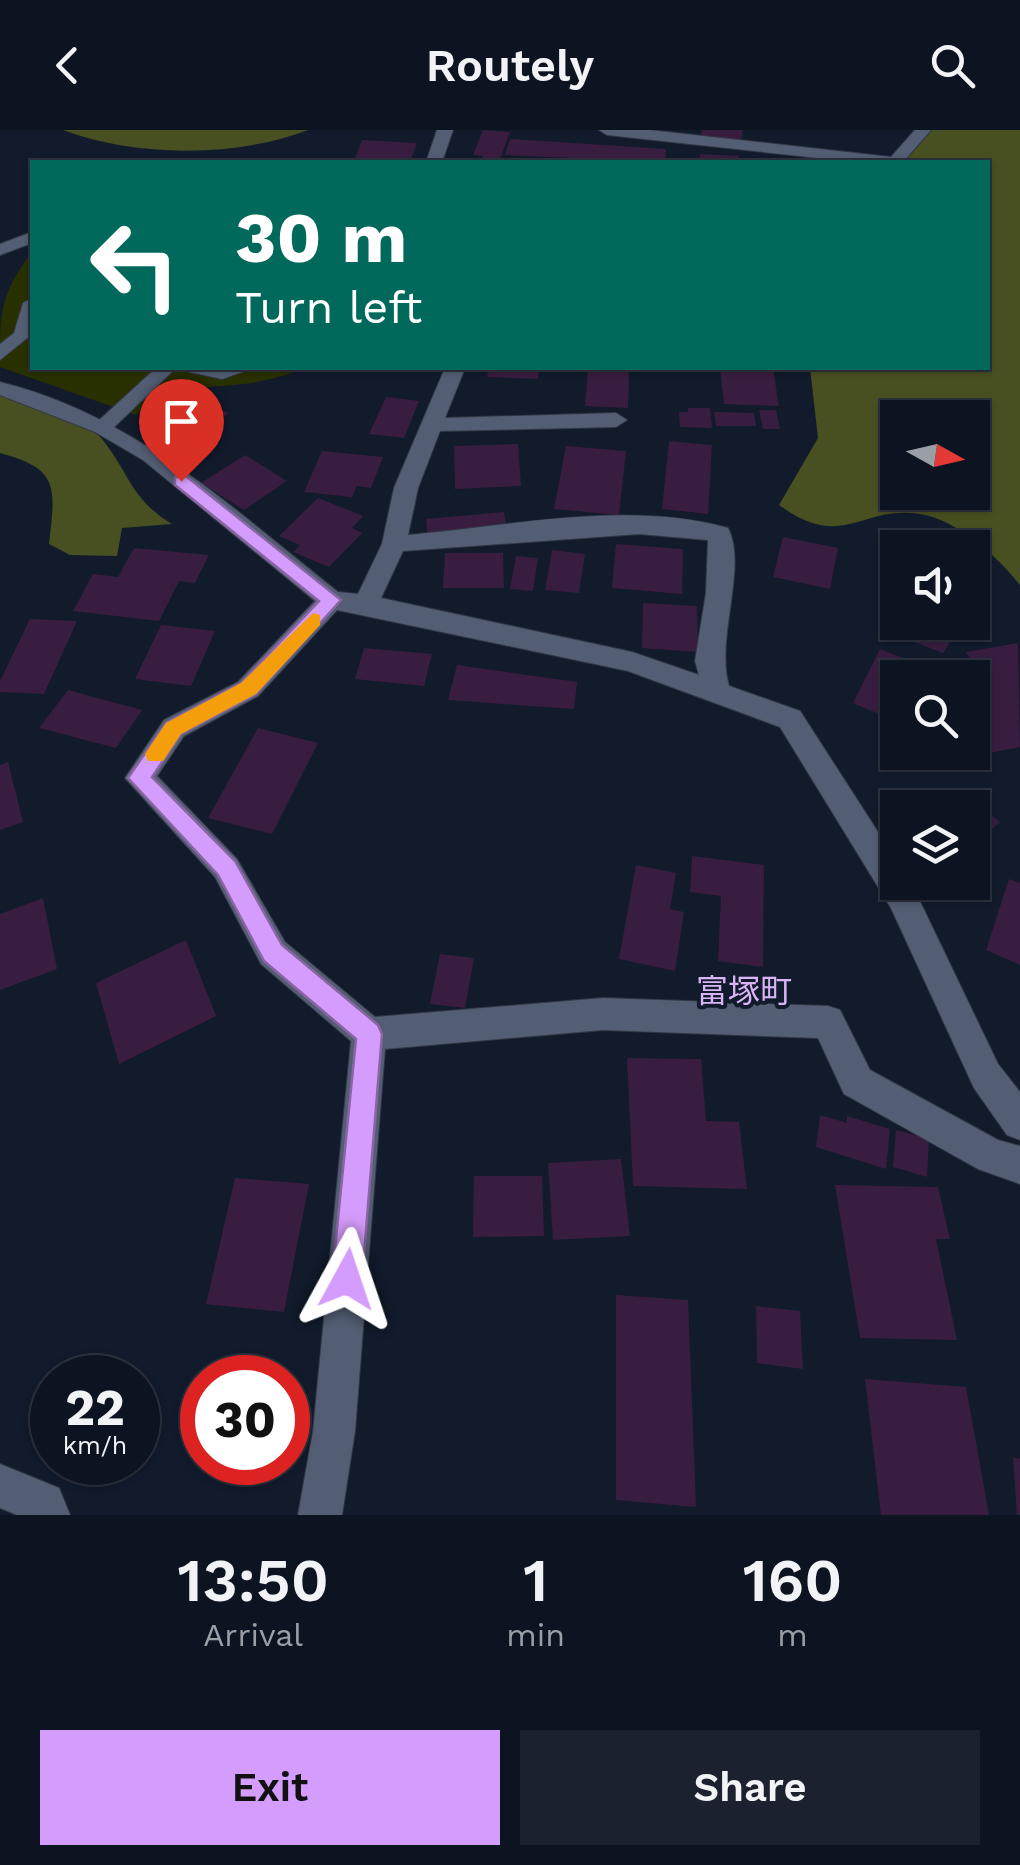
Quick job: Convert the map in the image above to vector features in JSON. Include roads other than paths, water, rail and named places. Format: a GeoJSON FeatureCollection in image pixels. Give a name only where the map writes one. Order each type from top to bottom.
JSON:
{"type":"FeatureCollection","features":[{"type":"Feature","properties":{"kind":"street"},"geometry":{"type":"LineString","coordinates":[[435,160],[445,130]]}},
{"type":"Feature","properties":{"kind":"street"},"geometry":{"type":"LineString","coordinates":[[607,130],[876,160]]}},
{"type":"Feature","properties":{"kind":"street"},"geometry":{"type":"LineString","coordinates":[[896,160],[924,130]]}},
{"type":"Feature","properties":{"kind":"street"},"geometry":{"type":"LineString","coordinates":[[366,604],[394,544],[406,488],[454,370]]}},
{"type":"Feature","properties":{"kind":"street"},"geometry":{"type":"LineString","coordinates":[[0,388],[103,427],[151,455],[331,600],[366,604],[632,662],[790,719],[903,899],[986,1076],[1020,1122]]}},
{"type":"Feature","properties":{"kind":"street"},"geometry":{"type":"LineString","coordinates":[[431,425],[616,420]]}},
{"type":"Feature","properties":{"kind":"street"},"geometry":{"type":"LineString","coordinates":[[394,544],[593,528],[674,526],[720,534],[719,593],[708,662],[717,692]]}},
{"type":"Feature","properties":{"kind":"street"},"geometry":{"type":"LineString","coordinates":[[331,600],[248,688],[174,728],[140,778],[226,868],[273,953],[369,1034],[603,1014],[828,1022],[857,1082],[990,1156],[1020,1165]]}},
{"type":"Feature","properties":{"kind":"street"},"geometry":{"type":"LineString","coordinates":[[320,1515],[334,1430],[369,1034]]}},
{"type":"Feature","properties":{"kind":"street"},"geometry":{"type":"LineString","coordinates":[[0,1486],[44,1504],[48,1515]]}},
{"type":"Feature","properties":{"kind":"lane"},"geometry":{"type":"LineString","coordinates":[[0,250],[30,237]]}},
{"type":"Feature","properties":{"kind":"lane"},"geometry":{"type":"LineString","coordinates":[[0,354],[27,336]]}},
{"type":"Feature","properties":{"kind":"lane"},"geometry":{"type":"LineString","coordinates":[[103,427],[164,370]]}},
{"type":"Feature","properties":{"kind":"lane"},"geometry":{"type":"LineString","coordinates":[[198,370],[235,370]]}},
{"type":"Feature","properties":{"kind":"district","name":"富塚町"},"geometry":{"type":"Point","coordinates":[744,991]}}]}
